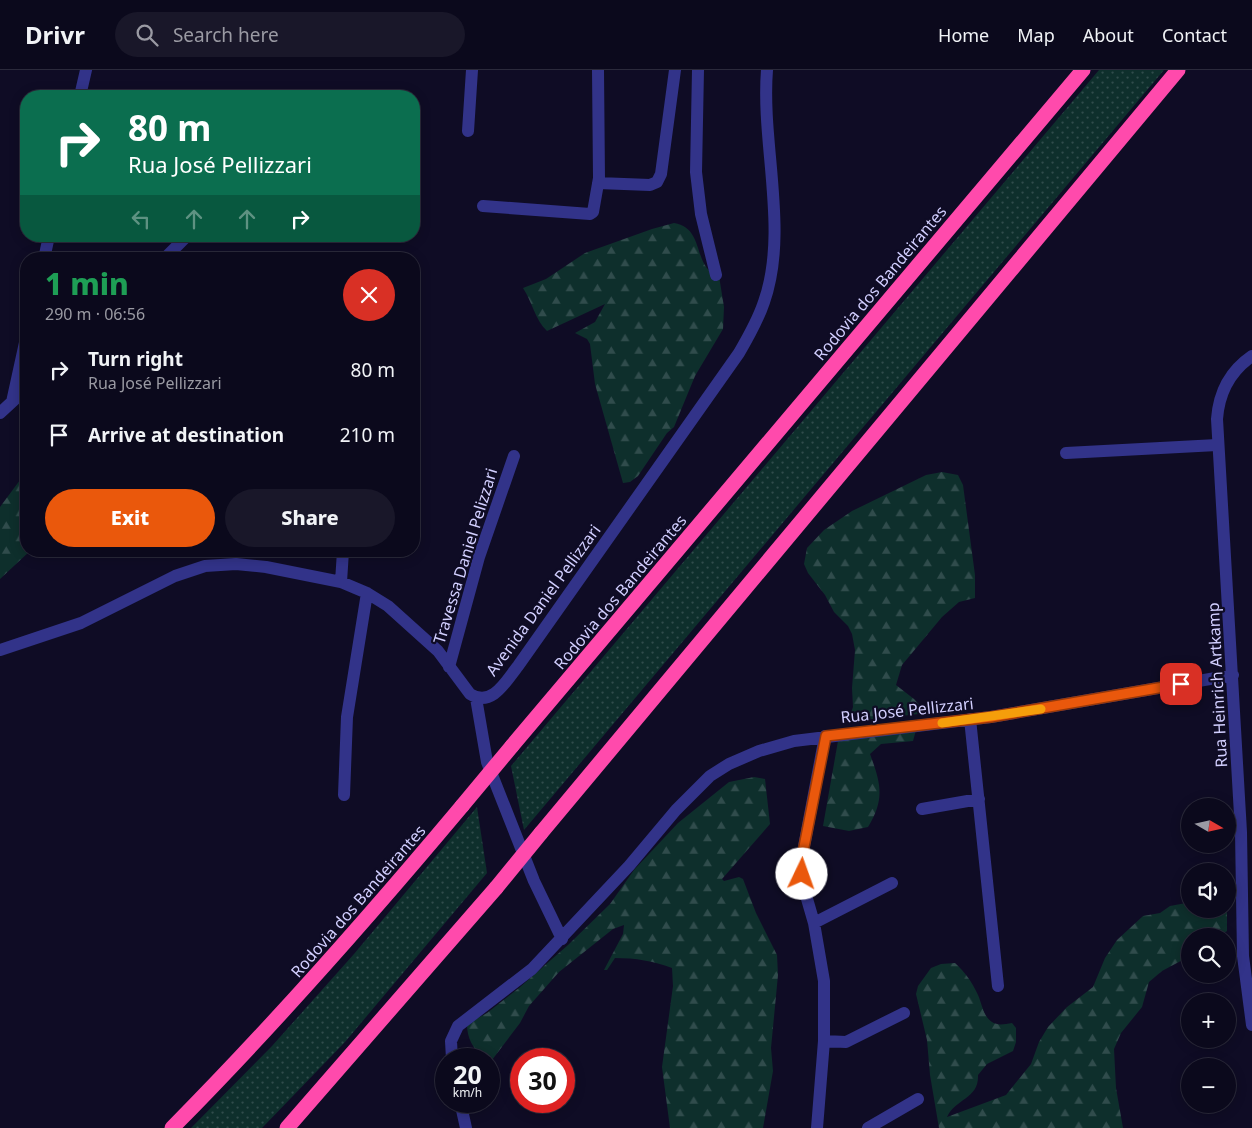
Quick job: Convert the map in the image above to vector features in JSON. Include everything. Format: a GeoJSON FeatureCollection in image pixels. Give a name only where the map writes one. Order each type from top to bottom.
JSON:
{"type":"FeatureCollection","features":[{"type":"Feature","properties":{"kind":"highway","name":"Rodovia dos Bandeirantes"},"geometry":{"type":"LineString","coordinates":[[172,1128],[254,1045],[332,958],[1083,70]]}},
{"type":"Feature","properties":{"kind":"highway"},"geometry":{"type":"LineString","coordinates":[[287,1128],[496,888],[1178,70]]}},
{"type":"Feature","properties":{"kind":"street"},"geometry":{"type":"LineString","coordinates":[[81,90],[86,70]]}},
{"type":"Feature","properties":{"kind":"street"},"geometry":{"type":"LineString","coordinates":[[468,131],[472,70]]}},
{"type":"Feature","properties":{"kind":"street"},"geometry":{"type":"LineString","coordinates":[[484,206],[590,214],[595,204],[598,182],[598,70]]}},
{"type":"Feature","properties":{"kind":"street"},"geometry":{"type":"LineString","coordinates":[[598,182],[650,185],[657,182],[661,174],[675,70]]}},
{"type":"Feature","properties":{"kind":"street"},"geometry":{"type":"LineString","coordinates":[[698,70],[696,172],[701,214],[716,275]]}},
{"type":"Feature","properties":{"kind":"street","name":"Avenida Daniel Pellizzari"},"geometry":{"type":"LineString","coordinates":[[476,698],[489,698],[497,692],[518,666],[739,353],[754,328],[765,300],[772,268],[773,232],[765,99],[767,70]]}},
{"type":"Feature","properties":{"kind":"street"},"geometry":{"type":"LineString","coordinates":[[171,252],[181,242]]}},
{"type":"Feature","properties":{"kind":"street","name":"Rua Heinrich Artkamp"},"geometry":{"type":"LineString","coordinates":[[1252,356],[1229,378],[1222,390],[1217,411],[1217,445],[1233,675],[1247,830],[1243,956],[1252,1024]]}},
{"type":"Feature","properties":{"kind":"street"},"geometry":{"type":"LineString","coordinates":[[12,402],[20,365]]}},
{"type":"Feature","properties":{"kind":"street"},"geometry":{"type":"LineString","coordinates":[[0,413],[20,395]]}},
{"type":"Feature","properties":{"kind":"street"},"geometry":{"type":"LineString","coordinates":[[1066,453],[1217,445]]}},
{"type":"Feature","properties":{"kind":"street","name":"Travessa Daniel Pelizzari"},"geometry":{"type":"LineString","coordinates":[[449,666],[479,557],[514,456]]}},
{"type":"Feature","properties":{"kind":"street"},"geometry":{"type":"LineString","coordinates":[[341,582],[343,557]]}},
{"type":"Feature","properties":{"kind":"street"},"geometry":{"type":"LineString","coordinates":[[0,650],[81,623],[175,576],[205,566],[236,564],[266,567],[341,582],[367,593],[388,606],[438,651],[463,686],[476,698],[487,762],[534,881],[562,939]]}},
{"type":"Feature","properties":{"kind":"street"},"geometry":{"type":"LineString","coordinates":[[344,795],[347,717],[367,593]]}},
{"type":"Feature","properties":{"kind":"street","name":"Rua José Pellizzari"},"geometry":{"type":"LineString","coordinates":[[451,1048],[451,1041],[458,1026],[532,969],[629,866],[676,810],[710,776],[759,751],[794,741],[970,720],[1233,675]]}},
{"type":"Feature","properties":{"kind":"street"},"geometry":{"type":"LineString","coordinates":[[970,720],[998,986]]}},
{"type":"Feature","properties":{"kind":"street"},"geometry":{"type":"LineString","coordinates":[[817,1128],[824,1041],[824,981],[814,923],[803,885],[801,862],[826,736]]}},
{"type":"Feature","properties":{"kind":"street"},"geometry":{"type":"LineString","coordinates":[[922,809],[979,799]]}},
{"type":"Feature","properties":{"kind":"street"},"geometry":{"type":"LineString","coordinates":[[814,923],[892,884]]}},
{"type":"Feature","properties":{"kind":"street"},"geometry":{"type":"LineString","coordinates":[[824,1041],[846,1042],[904,1012]]}},
{"type":"Feature","properties":{"kind":"street"},"geometry":{"type":"LineString","coordinates":[[868,1128],[918,1099]]}},
{"type":"Feature","properties":{"kind":"street"},"geometry":{"type":"LineString","coordinates":[[463,1113],[466,1128]]}},
{"type":"Feature","properties":{"kind":"green space"},"geometry":{"type":"Polygon","coordinates":[[[1099,70],[1164,70],[524,830],[511,766],[1099,70]]]}},
{"type":"Feature","properties":{"kind":"green space"},"geometry":{"type":"Polygon","coordinates":[[[674,223],[684,226],[691,232],[705,265],[711,272],[719,276],[724,307],[723,329],[695,376],[674,427],[667,433],[638,476],[630,482],[623,483],[595,384],[590,344],[587,339],[575,333],[595,322],[605,304],[547,331],[539,321],[523,288],[546,279],[585,253],[674,223]]]}},
{"type":"Feature","properties":{"kind":"green space"},"geometry":{"type":"Polygon","coordinates":[[[942,472],[958,475],[963,485],[975,575],[975,598],[959,602],[942,617],[902,665],[896,685],[914,699],[927,713],[848,722],[853,707],[852,688],[855,650],[852,634],[848,626],[834,612],[825,595],[808,573],[804,564],[807,548],[824,530],[852,511],[926,475],[942,472]]]}},
{"type":"Feature","properties":{"kind":"green space"},"geometry":{"type":"Polygon","coordinates":[[[20,480],[20,557],[24,557],[0,579],[0,507],[20,480]]]}},
{"type":"Feature","properties":{"kind":"green space"},"geometry":{"type":"Polygon","coordinates":[[[916,730],[913,741],[881,744],[870,754],[879,783],[879,800],[868,827],[849,831],[823,826],[838,741],[916,730]]]}},
{"type":"Feature","properties":{"kind":"green space"},"geometry":{"type":"Polygon","coordinates":[[[754,777],[765,779],[770,824],[722,879],[724,881],[739,877],[743,879],[756,913],[777,955],[778,975],[771,1048],[773,1071],[763,1128],[670,1128],[662,1067],[673,986],[672,968],[644,960],[615,958],[607,970],[604,970],[623,934],[624,925],[613,929],[559,972],[529,1006],[520,1023],[500,1049],[474,1048],[468,1034],[467,1024],[487,1013],[519,988],[568,945],[610,904],[634,870],[678,823],[729,782],[754,777]]]}},
{"type":"Feature","properties":{"kind":"green space"},"geometry":{"type":"Polygon","coordinates":[[[477,807],[487,873],[345,1042],[262,1128],[191,1128],[272,1046],[354,954],[477,807]]]}},
{"type":"Feature","properties":{"kind":"green space"},"geometry":{"type":"Polygon","coordinates":[[[1181,904],[1181,918],[1227,918],[1227,928],[1181,928],[1181,961],[1162,971],[1149,982],[1142,1007],[1121,1033],[1114,1049],[1116,1088],[1123,1128],[939,1128],[930,1075],[927,1040],[916,994],[918,986],[931,968],[941,964],[955,963],[973,986],[989,1019],[997,1024],[1012,1023],[1016,1028],[1016,1042],[1013,1051],[987,1064],[978,1075],[975,1089],[947,1117],[1006,1095],[1031,1064],[1039,1042],[1048,1027],[1067,1007],[1093,987],[1105,958],[1117,940],[1143,916],[1160,913],[1170,906],[1181,904]]]}},
{"type":"Feature","properties":{"kind":"slow traffic"},"geometry":{"type":"LineString","coordinates":[[942,723],[1041,709]]}},
{"type":"Feature","properties":{"kind":"route"},"geometry":{"type":"LineString","coordinates":[[802,874],[801,862],[826,736],[991,717],[1181,684]]}}]}
